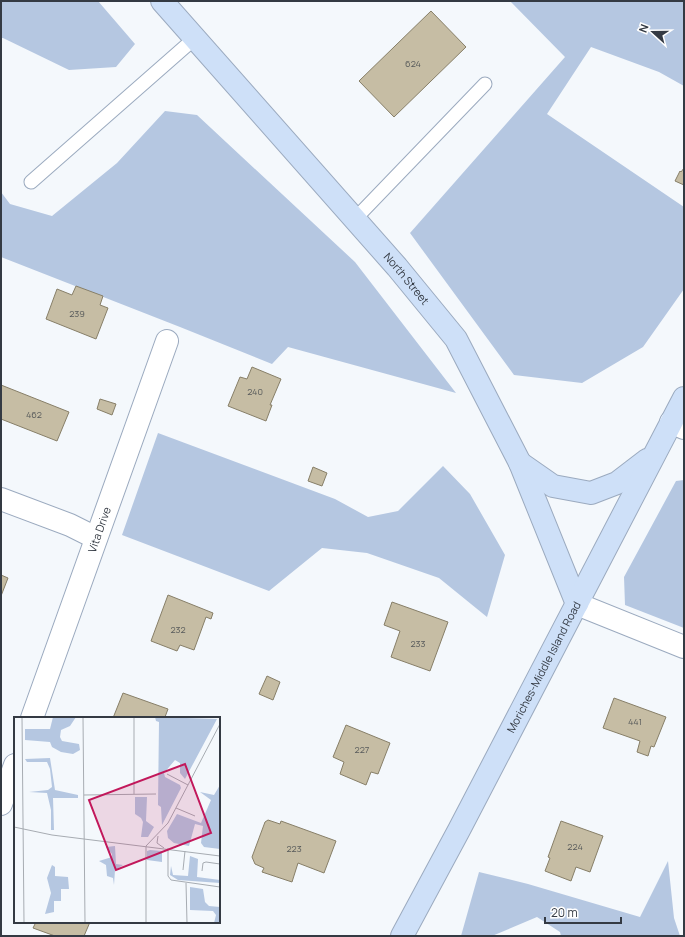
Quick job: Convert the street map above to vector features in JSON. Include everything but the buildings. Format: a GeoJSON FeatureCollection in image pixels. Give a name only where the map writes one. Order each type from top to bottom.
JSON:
{"type":"FeatureCollection","features":[{"type":"Feature","properties":{"kind":"street","name":"North Street"},"geometry":{"type":"LineString","coordinates":[[162,1],[397,267],[456,339],[520,463],[577,604]]}},
{"type":"Feature","properties":{"kind":"street","name":"Vita Drive"},"geometry":{"type":"LineString","coordinates":[[32,717],[167,341]]}},
{"type":"Feature","properties":{"kind":"street","name":"Moriches-Middle Island Road"},"geometry":{"type":"LineString","coordinates":[[402,936],[459,830],[653,456],[677,425],[684,398]]}},
{"type":"Feature","properties":{"kind":"street"},"geometry":{"type":"LineString","coordinates":[[520,463],[553,486],[590,493],[617,483],[653,456]]}},
{"type":"Feature","properties":{"kind":"street"},"geometry":{"type":"LineString","coordinates":[[1,499],[70,525],[96,538]]}},
{"type":"Feature","properties":{"kind":"street"},"geometry":{"type":"LineString","coordinates":[[577,604],[684,647]]}},
{"type":"Feature","properties":{"kind":"street"},"geometry":{"type":"LineString","coordinates":[[1,804],[14,768]]}},
{"type":"Feature","properties":{"kind":"lane"},"geometry":{"type":"LineString","coordinates":[[31,182],[195,38]]}},
{"type":"Feature","properties":{"kind":"lane"},"geometry":{"type":"LineString","coordinates":[[355,219],[485,84]]}},
{"type":"Feature","properties":{"kind":"shaded area"},"geometry":{"type":"Polygon","coordinates":[[[1,1],[98,1],[135,44],[116,67],[69,70],[1,38],[1,1]]]}},
{"type":"Feature","properties":{"kind":"shaded area"},"geometry":{"type":"Polygon","coordinates":[[[510,1],[684,1],[684,86],[659,72],[591,47],[547,114],[684,207],[684,289],[643,347],[582,383],[514,375],[410,233],[565,57],[510,1]]]}},
{"type":"Feature","properties":{"kind":"shaded area"},"geometry":{"type":"Polygon","coordinates":[[[165,111],[197,115],[355,262],[456,393],[288,347],[272,364],[1,257],[1,192],[10,204],[52,216],[117,163],[165,111]]]}},
{"type":"Feature","properties":{"kind":"shaded area"},"geometry":{"type":"Polygon","coordinates":[[[158,433],[335,499],[368,517],[398,511],[443,466],[470,494],[505,555],[487,617],[439,578],[367,553],[322,548],[269,591],[122,535],[158,433]]]}},
{"type":"Feature","properties":{"kind":"shaded area"},"geometry":{"type":"Polygon","coordinates":[[[684,480],[684,628],[625,605],[624,577],[676,481],[684,480]]]}},
{"type":"Feature","properties":{"kind":"shaded area"},"geometry":{"type":"Polygon","coordinates":[[[668,861],[674,918],[680,936],[561,936],[560,932],[537,917],[492,936],[461,936],[479,872],[528,884],[640,917],[668,861]]]}}]}
